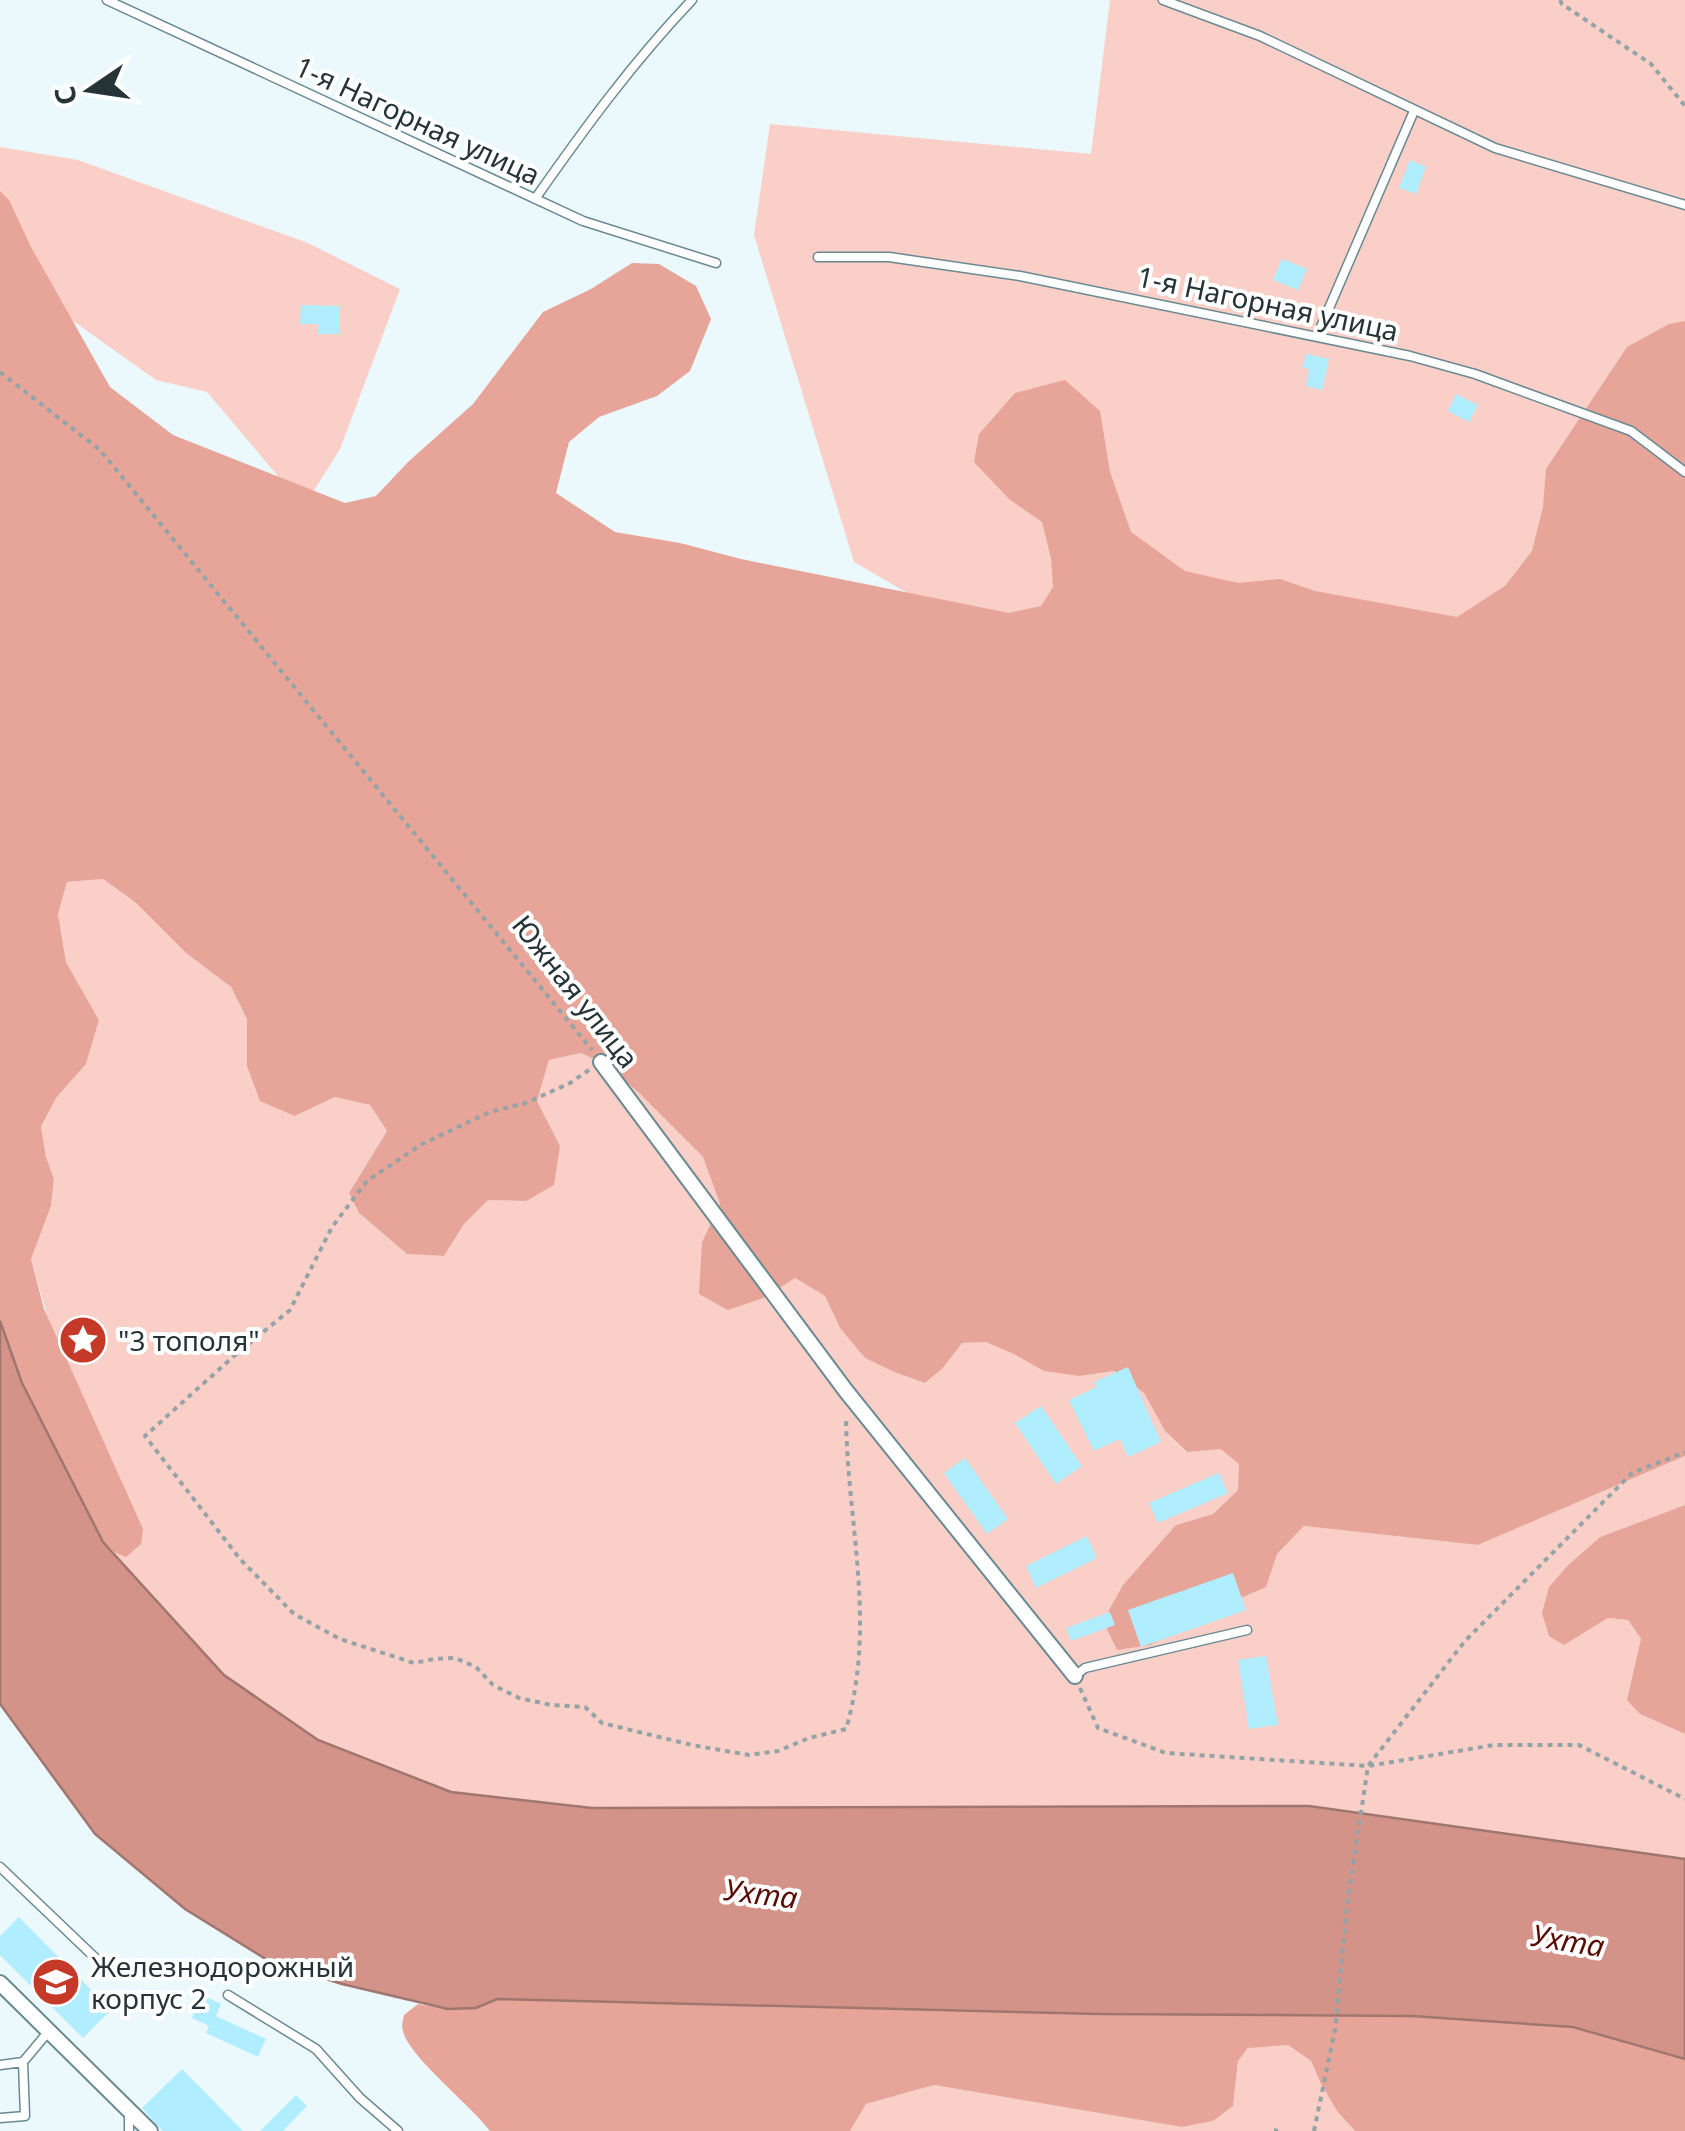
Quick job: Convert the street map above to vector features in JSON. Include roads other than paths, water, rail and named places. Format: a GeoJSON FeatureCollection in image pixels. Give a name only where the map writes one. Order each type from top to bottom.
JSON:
{"type":"FeatureCollection","features":[{"type":"Feature","properties":{"kind":"street","name":"Южная улица"},"geometry":{"type":"LineString","coordinates":[[601,1062],[846,1391],[1075,1676]]}},
{"type":"Feature","properties":{"kind":"street"},"geometry":{"type":"LineString","coordinates":[[0,1983],[150,2131]]}},
{"type":"Feature","properties":{"kind":"lane","name":"1-я Нагорная улица"},"geometry":{"type":"LineString","coordinates":[[107,0],[583,221],[716,264]]}},
{"type":"Feature","properties":{"kind":"lane"},"geometry":{"type":"LineString","coordinates":[[535,199],[632,68],[692,0]]}},
{"type":"Feature","properties":{"kind":"lane"},"geometry":{"type":"LineString","coordinates":[[1164,0],[1260,36],[1495,148],[1685,205]]}},
{"type":"Feature","properties":{"kind":"lane"},"geometry":{"type":"LineString","coordinates":[[1317,336],[1414,111]]}},
{"type":"Feature","properties":{"kind":"lane","name":"1-я Нагорная улица"},"geometry":{"type":"LineString","coordinates":[[818,256],[889,257],[1020,276],[1410,356],[1474,374],[1631,431],[1685,472]]}},
{"type":"Feature","properties":{"kind":"lane"},"geometry":{"type":"LineString","coordinates":[[1075,1676],[1085,1668],[1247,1630]]}},
{"type":"Feature","properties":{"kind":"lane"},"geometry":{"type":"LineString","coordinates":[[0,1867],[110,1972]]}},
{"type":"Feature","properties":{"kind":"lane"},"geometry":{"type":"LineString","coordinates":[[228,1995],[316,2049],[360,2098],[398,2131]]}},
{"type":"Feature","properties":{"kind":"lane"},"geometry":{"type":"LineString","coordinates":[[0,2118],[25,2116],[23,2062],[49,2031]]}},
{"type":"Feature","properties":{"kind":"lane"},"geometry":{"type":"LineString","coordinates":[[0,2064],[23,2062]]}},
{"type":"Feature","properties":{"kind":"lane"},"geometry":{"type":"LineString","coordinates":[[128,2131],[129,2111]]}},
{"type":"Feature","properties":{"kind":"water","name":"Ухта"},"geometry":{"type":"Polygon","coordinates":[[[0,1321],[22,1383],[103,1542],[224,1675],[318,1740],[451,1792],[592,1808],[1309,1806],[1685,1859],[1685,2059],[1573,2027],[1412,2016],[1099,2014],[497,1999],[476,2008],[448,2009],[342,1984],[269,1961],[185,1909],[95,1834],[0,1704],[0,1321]]]}},
{"type":"Feature","properties":{"kind":"place","name":"\"3 тополя\""},"geometry":{"type":"Point","coordinates":[83,1340]}},
{"type":"Feature","properties":{"kind":"place","name":"Железнодорожный корпус 2"},"geometry":{"type":"Point","coordinates":[56,1982]}}]}
